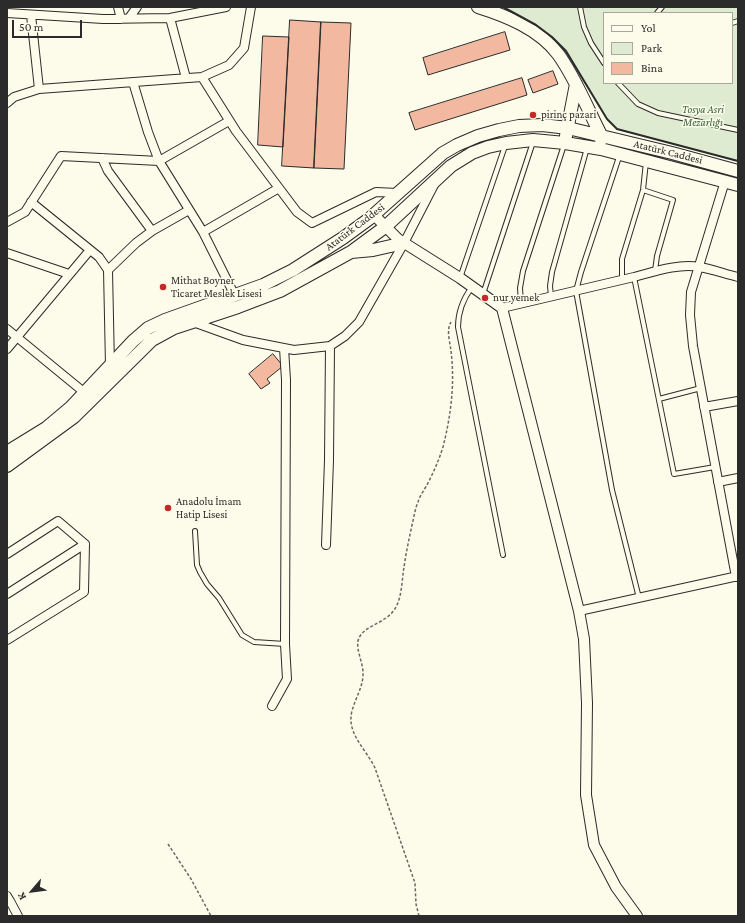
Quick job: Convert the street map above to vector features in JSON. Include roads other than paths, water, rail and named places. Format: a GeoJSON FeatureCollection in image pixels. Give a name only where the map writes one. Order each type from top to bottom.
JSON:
{"type":"FeatureCollection","features":[{"type":"Feature","properties":{"kind":"main road"},"geometry":{"type":"LineString","coordinates":[[478,7],[509,18],[528,28],[558,54],[576,84],[601,136],[601,149]]}},
{"type":"Feature","properties":{"kind":"main road"},"geometry":{"type":"LineString","coordinates":[[565,142],[576,84]]}},
{"type":"Feature","properties":{"kind":"main road","name":"Atatürk Caddesi"},"geometry":{"type":"LineString","coordinates":[[8,450],[57,420],[141,334],[155,324],[263,285],[293,270],[343,238],[374,215],[443,153],[478,136],[519,126],[542,125],[568,128],[738,170]]}},
{"type":"Feature","properties":{"kind":"main road","name":"Atatürk Caddesi"},"geometry":{"type":"LineString","coordinates":[[7,466],[74,417],[152,340],[174,328],[280,291],[351,252],[385,227],[451,166],[472,154],[506,143],[533,140],[565,142],[601,149],[738,185]]}},
{"type":"Feature","properties":{"kind":"main road"},"geometry":{"type":"LineString","coordinates":[[351,252],[373,250],[404,243]]}},
{"type":"Feature","properties":{"kind":"street"},"geometry":{"type":"LineString","coordinates":[[118,7],[125,18]]}},
{"type":"Feature","properties":{"kind":"street"},"geometry":{"type":"LineString","coordinates":[[125,18],[137,7]]}},
{"type":"Feature","properties":{"kind":"street"},"geometry":{"type":"LineString","coordinates":[[7,14],[170,18],[226,7]]}},
{"type":"Feature","properties":{"kind":"street"},"geometry":{"type":"LineString","coordinates":[[7,103],[14,97],[39,89],[202,77],[229,65],[244,48],[251,7]]}},
{"type":"Feature","properties":{"kind":"street"},"geometry":{"type":"LineString","coordinates":[[31,15],[39,89]]}},
{"type":"Feature","properties":{"kind":"street"},"geometry":{"type":"LineString","coordinates":[[170,18],[186,78]]}},
{"type":"Feature","properties":{"kind":"street"},"geometry":{"type":"LineString","coordinates":[[202,77],[236,132],[278,188],[297,212],[312,223],[376,192],[398,193]]}},
{"type":"Feature","properties":{"kind":"street"},"geometry":{"type":"LineString","coordinates":[[133,82],[148,132],[159,161],[203,232],[234,296]]}},
{"type":"Feature","properties":{"kind":"street"},"geometry":{"type":"LineString","coordinates":[[7,222],[25,212],[62,156],[159,161],[229,121]]}},
{"type":"Feature","properties":{"kind":"street"},"geometry":{"type":"LineString","coordinates":[[102,158],[108,172],[152,231]]}},
{"type":"Feature","properties":{"kind":"street"},"geometry":{"type":"LineString","coordinates":[[193,322],[243,340],[294,350],[330,346],[345,336],[359,322],[404,243],[438,177]]}},
{"type":"Feature","properties":{"kind":"street"},"geometry":{"type":"LineString","coordinates":[[579,611],[737,577],[693,346],[690,315],[690,292],[725,181]]}},
{"type":"Feature","properties":{"kind":"street"},"geometry":{"type":"LineString","coordinates":[[203,232],[278,188]]}},
{"type":"Feature","properties":{"kind":"street"},"geometry":{"type":"LineString","coordinates":[[31,202],[99,257],[108,270],[110,366]]}},
{"type":"Feature","properties":{"kind":"street"},"geometry":{"type":"LineString","coordinates":[[108,270],[136,243],[152,231],[190,210]]}},
{"type":"Feature","properties":{"kind":"street"},"geometry":{"type":"LineString","coordinates":[[374,215],[385,227],[404,243],[460,278],[502,308],[579,611],[584,639],[587,703],[586,795],[594,845],[616,887],[637,916]]}},
{"type":"Feature","properties":{"kind":"street"},"geometry":{"type":"LineString","coordinates":[[7,349],[90,250]]}},
{"type":"Feature","properties":{"kind":"street"},"geometry":{"type":"LineString","coordinates":[[7,253],[69,274]]}},
{"type":"Feature","properties":{"kind":"street"},"geometry":{"type":"LineString","coordinates":[[502,308],[655,271],[676,268],[698,266],[738,277]]}},
{"type":"Feature","properties":{"kind":"street"},"geometry":{"type":"LineString","coordinates":[[7,329],[85,393]]}},
{"type":"Feature","properties":{"kind":"street"},"geometry":{"type":"LineString","coordinates":[[326,545],[329,460],[330,346]]}},
{"type":"Feature","properties":{"kind":"street"},"geometry":{"type":"LineString","coordinates":[[272,706],[287,679],[285,644],[286,380],[284,348]]}},
{"type":"Feature","properties":{"kind":"street"},"geometry":{"type":"LineString","coordinates":[[704,407],[738,401]]}},
{"type":"Feature","properties":{"kind":"street"},"geometry":{"type":"LineString","coordinates":[[718,482],[738,478]]}},
{"type":"Feature","properties":{"kind":"street"},"geometry":{"type":"LineString","coordinates":[[7,554],[58,521],[85,544]]}},
{"type":"Feature","properties":{"kind":"street"},"geometry":{"type":"LineString","coordinates":[[7,594],[85,544]]}},
{"type":"Feature","properties":{"kind":"street"},"geometry":{"type":"LineString","coordinates":[[7,640],[84,592],[85,544]]}},
{"type":"Feature","properties":{"kind":"street"},"geometry":{"type":"LineString","coordinates":[[7,896],[18,916]]}},
{"type":"Feature","properties":{"kind":"lane"},"geometry":{"type":"LineString","coordinates":[[580,7],[584,27],[603,61]]}},
{"type":"Feature","properties":{"kind":"lane"},"geometry":{"type":"LineString","coordinates":[[619,84],[638,104],[658,113],[738,130]]}},
{"type":"Feature","properties":{"kind":"lane"},"geometry":{"type":"LineString","coordinates":[[482,294],[533,140]]}},
{"type":"Feature","properties":{"kind":"lane"},"geometry":{"type":"LineString","coordinates":[[521,303],[520,288],[523,270],[565,142]]}},
{"type":"Feature","properties":{"kind":"lane"},"geometry":{"type":"LineString","coordinates":[[460,278],[506,143]]}},
{"type":"Feature","properties":{"kind":"lane"},"geometry":{"type":"LineString","coordinates":[[552,297],[550,286],[552,272],[588,147]]}},
{"type":"Feature","properties":{"kind":"lane"},"geometry":{"type":"LineString","coordinates":[[620,154],[576,291],[612,490],[639,598]]}},
{"type":"Feature","properties":{"kind":"lane"},"geometry":{"type":"LineString","coordinates":[[622,280],[622,259],[643,190],[646,161]]}},
{"type":"Feature","properties":{"kind":"lane"},"geometry":{"type":"LineString","coordinates":[[643,190],[673,200],[657,256],[655,271]]}},
{"type":"Feature","properties":{"kind":"lane"},"geometry":{"type":"LineString","coordinates":[[634,277],[674,474],[716,467]]}},
{"type":"Feature","properties":{"kind":"lane"},"geometry":{"type":"LineString","coordinates":[[472,287],[463,301],[459,315],[458,327],[503,555]]}},
{"type":"Feature","properties":{"kind":"lane"},"geometry":{"type":"LineString","coordinates":[[659,399],[701,388]]}},
{"type":"Feature","properties":{"kind":"lane"},"geometry":{"type":"LineString","coordinates":[[195,531],[197,565],[200,572],[207,584],[226,608],[242,635],[254,642],[285,644]]}},
{"type":"Feature","properties":{"kind":"place","name":"pirinç pazari"},"geometry":{"type":"Point","coordinates":[533,115]}},
{"type":"Feature","properties":{"kind":"place","name":"Mithat Boyner Ticaret Meslek Lisesi"},"geometry":{"type":"Point","coordinates":[163,287]}},
{"type":"Feature","properties":{"kind":"place","name":"nur yemek"},"geometry":{"type":"Point","coordinates":[485,298]}},
{"type":"Feature","properties":{"kind":"place","name":"Anadolu İmam Hatip Lisesi"},"geometry":{"type":"Point","coordinates":[168,508]}},
{"type":"Feature","properties":{"kind":"park label","name":"Tosya Asri Mezarlığı"},"geometry":{"type":"Point","coordinates":[703,116]}}]}
